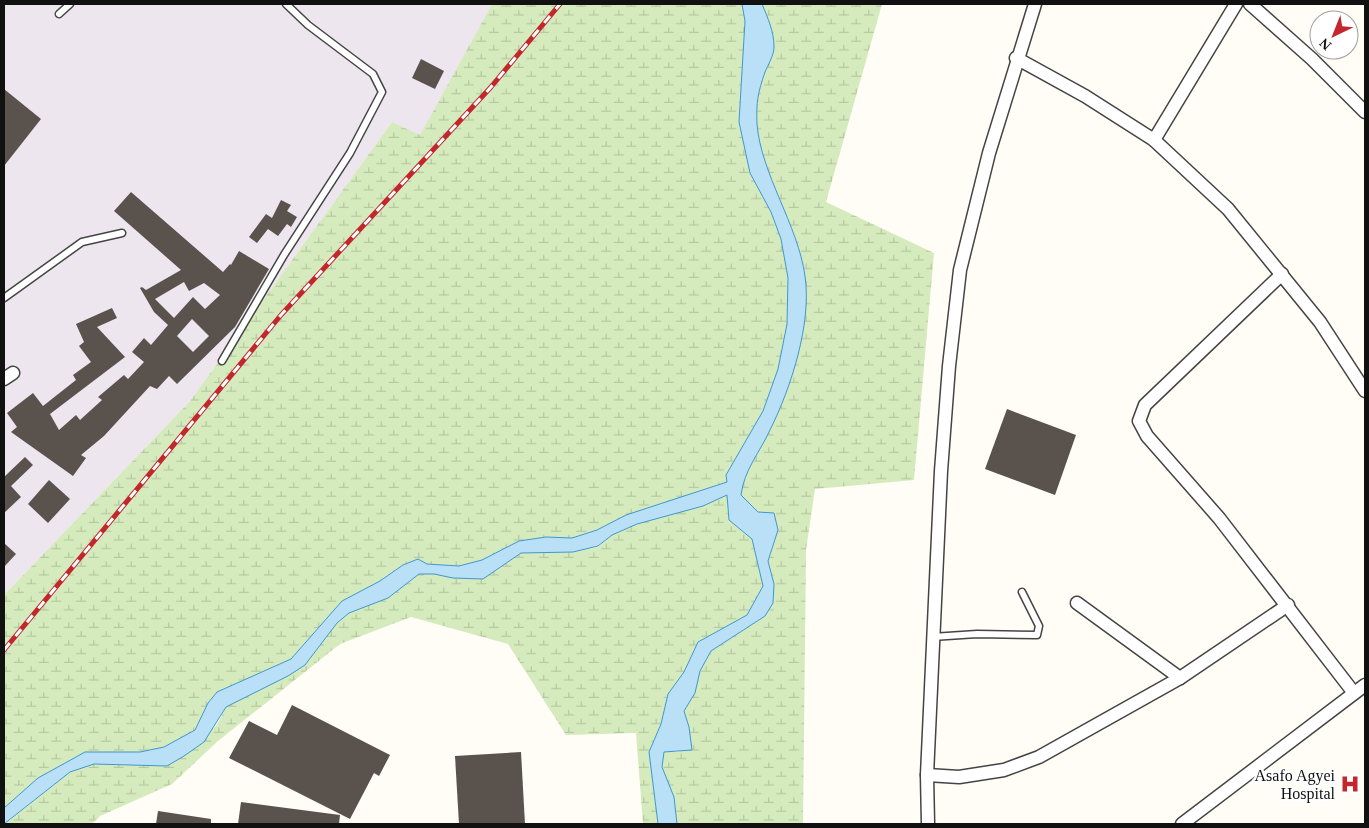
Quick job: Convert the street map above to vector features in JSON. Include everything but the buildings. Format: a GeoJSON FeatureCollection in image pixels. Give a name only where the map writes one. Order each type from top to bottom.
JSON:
{"type":"FeatureCollection","features":[{"type":"Feature","properties":{"kind":"street"},"geometry":{"type":"LineString","coordinates":[[928,824],[927,775],[932,637],[948,376],[960,270],[989,153],[1016,58],[1035,4]]}},
{"type":"Feature","properties":{"kind":"street"},"geometry":{"type":"LineString","coordinates":[[1154,140],[1236,4]]}},
{"type":"Feature","properties":{"kind":"street"},"geometry":{"type":"LineString","coordinates":[[1250,4],[1312,59],[1365,112]]}},
{"type":"Feature","properties":{"kind":"street"},"geometry":{"type":"LineString","coordinates":[[1016,58],[1086,96],[1154,140],[1228,209],[1320,322],[1365,391]]}},
{"type":"Feature","properties":{"kind":"street"},"geometry":{"type":"LineString","coordinates":[[1282,274],[1145,405],[1139,420],[1147,436],[1219,518],[1354,693]]}},
{"type":"Feature","properties":{"kind":"street"},"geometry":{"type":"LineString","coordinates":[[1077,603],[1180,678]]}},
{"type":"Feature","properties":{"kind":"street"},"geometry":{"type":"LineString","coordinates":[[927,775],[959,777],[1004,770],[1039,757],[1180,678],[1288,605]]}},
{"type":"Feature","properties":{"kind":"street"},"geometry":{"type":"LineString","coordinates":[[1182,824],[1365,685]]}},
{"type":"Feature","properties":{"kind":"lane"},"geometry":{"type":"LineString","coordinates":[[58,14],[70,4]]}},
{"type":"Feature","properties":{"kind":"lane"},"geometry":{"type":"LineString","coordinates":[[222,361],[284,255],[350,153],[382,92],[373,74],[308,25],[286,4]]}},
{"type":"Feature","properties":{"kind":"lane"},"geometry":{"type":"LineString","coordinates":[[4,298],[82,242],[122,233]]}},
{"type":"Feature","properties":{"kind":"lane"},"geometry":{"type":"LineString","coordinates":[[932,637],[977,634],[1037,635],[1039,626],[1022,592]]}},
{"type":"Feature","properties":{"kind":"shaded area"},"geometry":{"type":"Polygon","coordinates":[[[4,4],[492,4],[420,136],[392,122],[190,401],[4,595],[4,4]]]}},
{"type":"Feature","properties":{"kind":"green space"},"geometry":{"type":"Polygon","coordinates":[[[492,4],[742,4],[745,21],[739,122],[781,239],[788,278],[787,324],[778,369],[763,411],[726,475],[727,482],[626,515],[597,530],[572,538],[546,537],[519,541],[482,560],[459,566],[427,564],[418,559],[403,565],[380,581],[342,601],[291,659],[217,692],[208,703],[195,730],[164,747],[140,752],[85,752],[38,778],[4,808],[4,595],[190,401],[392,122],[420,135],[492,4]]]}},
{"type":"Feature","properties":{"kind":"green space"},"geometry":{"type":"Polygon","coordinates":[[[762,4],[882,4],[826,202],[934,253],[914,480],[815,489],[806,550],[803,824],[677,824],[674,797],[662,767],[664,752],[679,752],[689,727],[684,711],[695,693],[700,671],[711,651],[765,616],[773,603],[774,584],[768,561],[778,530],[741,495],[746,475],[761,446],[787,385],[805,320],[805,276],[801,257],[765,162],[757,124],[759,92],[774,50],[772,30],[762,4]]]}},
{"type":"Feature","properties":{"kind":"green space"},"geometry":{"type":"Polygon","coordinates":[[[727,494],[729,520],[752,539],[763,586],[747,615],[698,642],[684,672],[668,694],[661,724],[649,752],[658,824],[643,824],[636,733],[566,735],[508,644],[411,617],[340,644],[218,741],[172,784],[100,816],[92,824],[5,824],[70,772],[94,764],[167,766],[217,725],[226,707],[305,665],[337,623],[349,613],[388,598],[419,574],[483,579],[521,553],[573,552],[598,547],[612,535],[637,524],[703,506],[727,494]]]}},
{"type":"Feature","properties":{"kind":"water"},"geometry":{"type":"Polygon","coordinates":[[[742,4],[762,4],[773,36],[773,53],[765,72],[758,98],[757,124],[765,162],[801,257],[805,276],[805,314],[798,355],[785,395],[770,430],[745,477],[741,495],[758,512],[774,513],[778,530],[768,561],[774,584],[773,603],[765,616],[711,651],[700,671],[695,693],[684,711],[689,727],[692,750],[664,752],[662,767],[674,797],[677,824],[658,824],[649,752],[661,724],[668,694],[684,672],[698,642],[747,615],[763,586],[752,539],[729,520],[727,495],[703,506],[637,524],[612,535],[598,546],[573,552],[521,553],[483,579],[419,574],[388,598],[349,613],[337,623],[305,665],[288,676],[226,707],[204,742],[184,756],[167,766],[94,764],[70,772],[4,824],[4,808],[38,778],[85,752],[140,752],[164,747],[195,730],[208,703],[217,692],[291,659],[342,601],[380,581],[403,565],[418,559],[427,564],[459,566],[482,560],[519,541],[546,537],[572,538],[597,530],[626,515],[727,482],[726,475],[763,411],[778,369],[787,324],[788,278],[781,239],[771,212],[750,173],[739,122],[745,21],[742,4]]]}},
{"type":"Feature","properties":{"kind":"railway"},"geometry":{"type":"LineString","coordinates":[[4,650],[281,315],[491,87],[560,4]]}},
{"type":"Feature","properties":{"kind":"place","name":"Asafo Agyei Hospital"},"geometry":{"type":"Point","coordinates":[1350,784]}}]}
